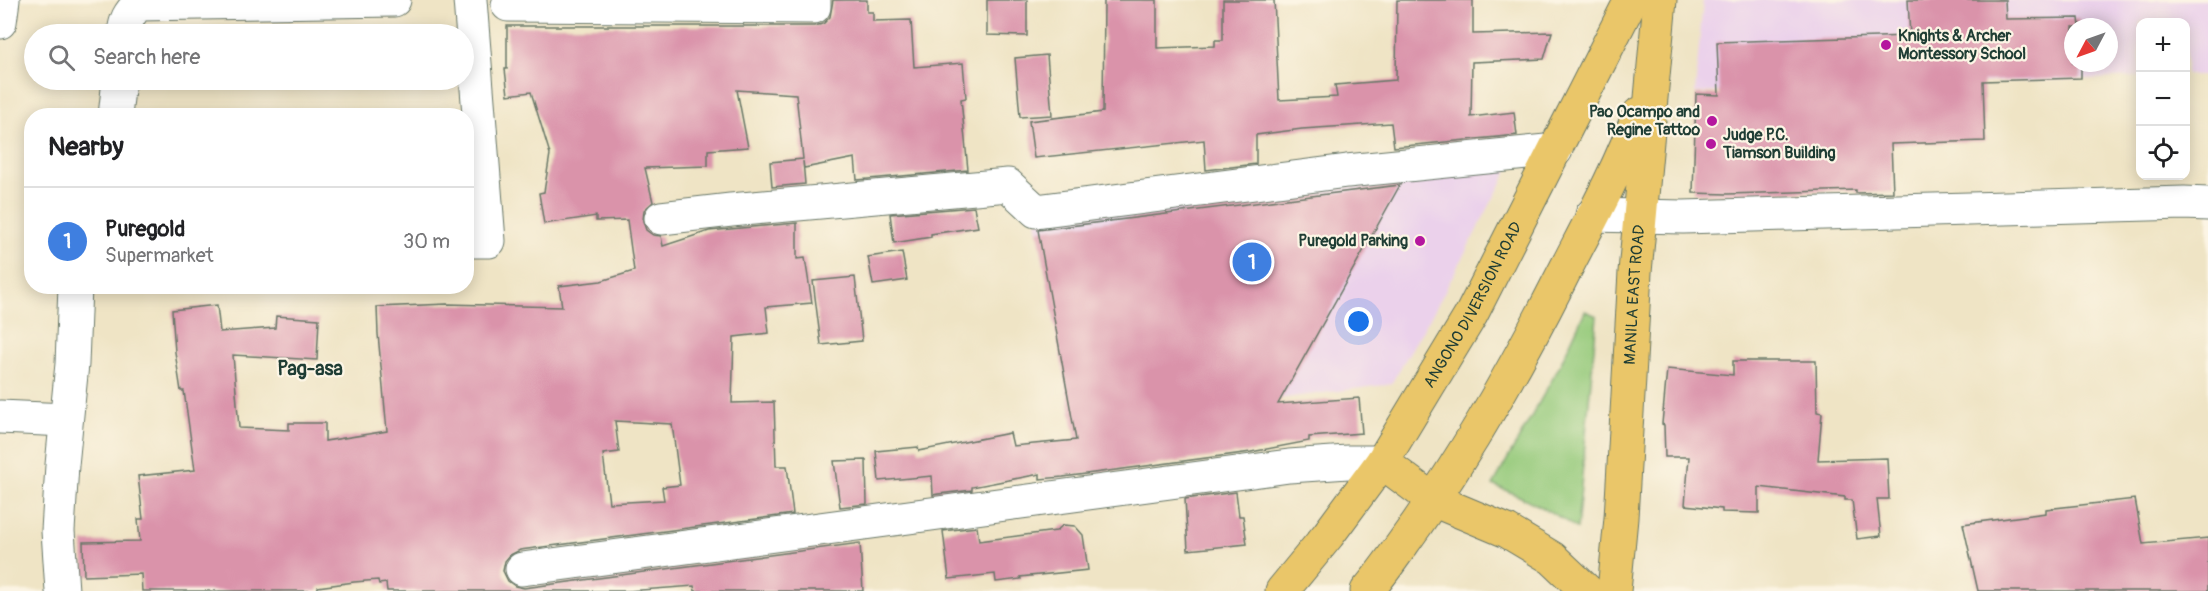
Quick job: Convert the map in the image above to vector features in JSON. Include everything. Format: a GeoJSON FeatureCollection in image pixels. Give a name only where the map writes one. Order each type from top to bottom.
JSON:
{"type":"FeatureCollection","features":[{"type":"Feature","properties":{"kind":"main road","name":"ANGONO DIVERSION ROAD"},"geometry":{"type":"LineString","coordinates":[[1282,591],[1328,535],[1382,462],[1471,315],[1631,0]]}},
{"type":"Feature","properties":{"kind":"main road","name":"MANILA EAST ROAD"},"geometry":{"type":"LineString","coordinates":[[1614,591],[1621,518],[1640,216],[1660,0]]}},
{"type":"Feature","properties":{"kind":"main road"},"geometry":{"type":"LineString","coordinates":[[1367,591],[1433,500],[1484,422],[1521,357],[1629,141],[1652,78]]}},
{"type":"Feature","properties":{"kind":"main road"},"geometry":{"type":"LineString","coordinates":[[1382,462],[1433,500],[1507,531],[1552,558],[1587,591]]}},
{"type":"Feature","properties":{"kind":"street"},"geometry":{"type":"LineString","coordinates":[[0,22],[3,0]]}},
{"type":"Feature","properties":{"kind":"street"},"geometry":{"type":"LineString","coordinates":[[125,24],[130,12],[139,4],[394,0]]}},
{"type":"Feature","properties":{"kind":"street"},"geometry":{"type":"LineString","coordinates":[[470,0],[471,24]]}},
{"type":"Feature","properties":{"kind":"street"},"geometry":{"type":"LineString","coordinates":[[508,5],[814,7],[814,0]]}},
{"type":"Feature","properties":{"kind":"street"},"geometry":{"type":"LineString","coordinates":[[117,108],[118,90]]}},
{"type":"Feature","properties":{"kind":"street"},"geometry":{"type":"LineString","coordinates":[[472,90],[473,108]]}},
{"type":"Feature","properties":{"kind":"street"},"geometry":{"type":"LineString","coordinates":[[474,125],[489,241],[474,241]]}},
{"type":"Feature","properties":{"kind":"street"},"geometry":{"type":"LineString","coordinates":[[661,218],[1008,185],[1036,211],[1347,171],[1556,150]]}},
{"type":"Feature","properties":{"kind":"street"},"geometry":{"type":"LineString","coordinates":[[1592,215],[1640,216],[2208,204]]}},
{"type":"Feature","properties":{"kind":"street"},"geometry":{"type":"LineString","coordinates":[[62,591],[58,531],[72,364],[75,294]]}},
{"type":"Feature","properties":{"kind":"street"},"geometry":{"type":"LineString","coordinates":[[0,417],[66,420]]}},
{"type":"Feature","properties":{"kind":"street"},"geometry":{"type":"LineString","coordinates":[[522,569],[1288,466],[1382,462]]}},
{"type":"Feature","properties":{"kind":"shaded area","name":"Knights & Archer Montessory School"},"geometry":{"type":"Polygon","coordinates":[[[1703,0],[2208,0],[2208,75],[2190,75],[2190,18],[2136,18],[2136,77],[1695,93],[1703,0]]]}},
{"type":"Feature","properties":{"kind":"shaded area"},"geometry":{"type":"Polygon","coordinates":[[[1511,165],[1438,304],[1391,384],[1073,426],[1036,221],[1511,165]]]}},
{"type":"Feature","properties":{"kind":"green space"},"geometry":{"type":"Polygon","coordinates":[[[1585,311],[1597,316],[1577,529],[1536,504],[1493,485],[1559,367],[1585,311]]]}},
{"type":"Feature","properties":{"kind":"building"},"geometry":{"type":"Polygon","coordinates":[[[833,0],[867,0],[867,12],[873,12],[873,21],[911,20],[914,67],[963,63],[966,98],[961,99],[968,170],[857,180],[855,158],[804,168],[803,161],[805,184],[772,187],[770,162],[803,159],[796,94],[737,90],[748,147],[708,150],[708,166],[645,168],[653,202],[644,210],[643,221],[646,230],[653,235],[661,236],[663,246],[709,231],[797,223],[797,259],[805,258],[812,303],[766,307],[769,333],[734,337],[732,403],[774,402],[776,466],[787,466],[793,514],[520,550],[510,555],[505,561],[503,571],[508,581],[524,588],[860,543],[863,591],[695,591],[694,586],[628,591],[387,591],[386,583],[379,584],[378,580],[318,587],[317,591],[142,591],[141,574],[84,576],[83,542],[140,541],[138,519],[143,519],[138,476],[195,470],[184,391],[181,391],[175,352],[172,310],[217,305],[220,332],[275,328],[276,316],[319,319],[317,360],[233,355],[239,428],[289,430],[289,423],[325,423],[325,441],[387,431],[377,307],[447,304],[562,307],[559,286],[601,281],[634,271],[627,220],[596,221],[596,216],[544,224],[539,193],[544,192],[550,154],[531,92],[508,95],[505,69],[507,69],[507,26],[814,26],[823,24],[830,17],[833,0]],[[615,421],[619,452],[603,454],[609,503],[664,500],[662,487],[680,485],[672,424],[615,421]]]}},
{"type":"Feature","properties":{"kind":"building"},"geometry":{"type":"Polygon","coordinates":[[[987,0],[1027,0],[1027,36],[987,35],[987,0]]]}},
{"type":"Feature","properties":{"kind":"building"},"geometry":{"type":"Polygon","coordinates":[[[1104,0],[1157,0],[1157,48],[1215,46],[1215,40],[1223,40],[1223,0],[1274,0],[1279,100],[1337,97],[1335,85],[1396,80],[1397,0],[1473,0],[1473,34],[1552,32],[1544,59],[1472,62],[1471,117],[1514,112],[1517,135],[1394,147],[1391,123],[1302,129],[1256,135],[1256,164],[1206,170],[1204,140],[1034,158],[1029,121],[1103,112],[1104,0]]]}},
{"type":"Feature","properties":{"kind":"building"},"geometry":{"type":"Polygon","coordinates":[[[1908,0],[2005,0],[2006,19],[2064,18],[2064,72],[2081,72],[2081,78],[1983,81],[1985,141],[1891,144],[1893,192],[1856,193],[1856,190],[1693,193],[1696,94],[1719,95],[1717,42],[1910,36],[1908,0]]]}},
{"type":"Feature","properties":{"kind":"building"},"geometry":{"type":"Polygon","coordinates":[[[1047,55],[1052,115],[1020,117],[1015,58],[1047,55]]]}},
{"type":"Feature","properties":{"kind":"building"},"geometry":{"type":"Polygon","coordinates":[[[1400,185],[1278,404],[1359,398],[1362,433],[1309,437],[1309,441],[1251,452],[1063,477],[1040,479],[1040,474],[972,487],[972,490],[933,495],[932,476],[879,481],[876,451],[918,447],[919,451],[1010,433],[1013,446],[1076,440],[1038,230],[1400,185]]]}},
{"type":"Feature","properties":{"kind":"building"},"geometry":{"type":"Polygon","coordinates":[[[974,207],[978,227],[931,234],[931,237],[894,243],[890,214],[974,207]]]}},
{"type":"Feature","properties":{"kind":"building"},"geometry":{"type":"Polygon","coordinates":[[[902,252],[907,280],[873,285],[868,257],[902,252]]]}},
{"type":"Feature","properties":{"kind":"building"},"geometry":{"type":"Polygon","coordinates":[[[855,277],[862,341],[821,345],[813,281],[855,277]]]}},
{"type":"Feature","properties":{"kind":"building"},"geometry":{"type":"Polygon","coordinates":[[[1733,361],[1816,361],[1817,412],[1822,413],[1818,460],[1887,458],[1889,499],[1877,499],[1881,536],[1857,539],[1852,500],[1845,500],[1845,497],[1759,487],[1759,513],[1722,512],[1722,509],[1685,505],[1689,457],[1665,457],[1664,425],[1662,424],[1667,369],[1733,375],[1733,361]]]}},
{"type":"Feature","properties":{"kind":"building"},"geometry":{"type":"Polygon","coordinates":[[[866,460],[867,504],[840,507],[834,461],[866,460]]]}},
{"type":"Feature","properties":{"kind":"building"},"geometry":{"type":"Polygon","coordinates":[[[1236,492],[1239,516],[1243,516],[1247,544],[1188,550],[1185,499],[1236,492]]]}},
{"type":"Feature","properties":{"kind":"building"},"geometry":{"type":"Polygon","coordinates":[[[2135,499],[2143,544],[2208,538],[2208,591],[1978,591],[1963,524],[2046,513],[2046,509],[2135,499]]]}},
{"type":"Feature","properties":{"kind":"building"},"geometry":{"type":"Polygon","coordinates":[[[1063,525],[1075,526],[1083,535],[1088,570],[1020,577],[1021,579],[996,582],[995,574],[949,579],[943,531],[977,527],[979,541],[1056,531],[1063,525]]]}},
{"type":"Feature","properties":{"kind":"place","name":"Knights & Archer Montessory School"},"geometry":{"type":"Point","coordinates":[1886,45]}},
{"type":"Feature","properties":{"kind":"place","name":"Pao Ocampo and Regine Tattoo"},"geometry":{"type":"Point","coordinates":[1712,121]}},
{"type":"Feature","properties":{"kind":"place","name":"Judge P.C. Tiamson Building"},"geometry":{"type":"Point","coordinates":[1711,144]}},
{"type":"Feature","properties":{"kind":"place","name":"Puregold Parking"},"geometry":{"type":"Point","coordinates":[1420,241]}},
{"type":"Feature","properties":{"kind":"place","name":"Puregold"},"geometry":{"type":"Point","coordinates":[1252,262]}},
{"type":"Feature","properties":{"kind":"district","name":"Pag-asa"},"geometry":{"type":"Point","coordinates":[310,368]}}]}
